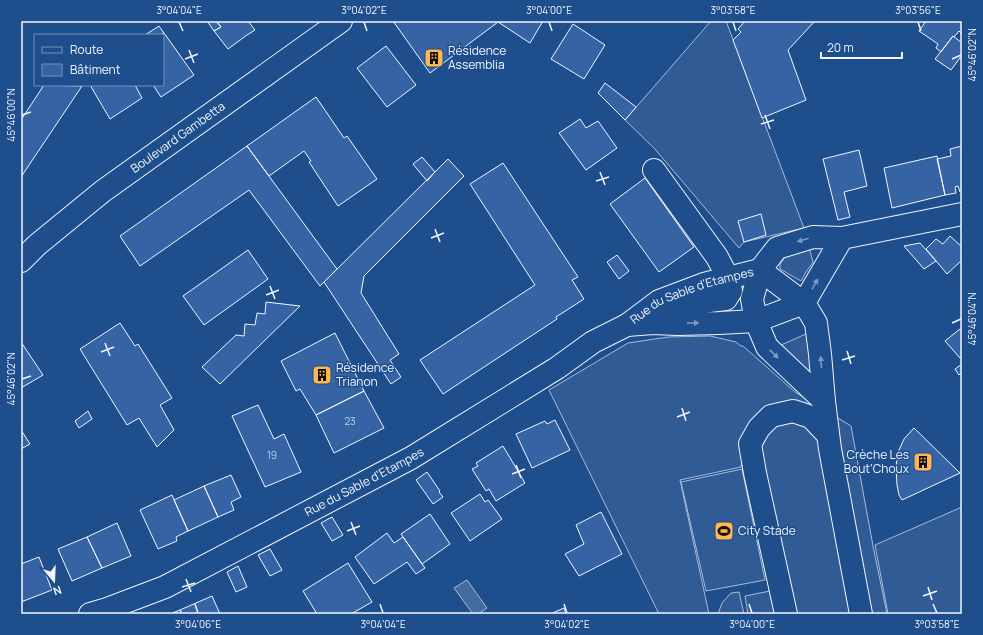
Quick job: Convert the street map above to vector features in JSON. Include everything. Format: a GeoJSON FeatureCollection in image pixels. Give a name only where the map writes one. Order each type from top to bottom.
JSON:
{"type":"FeatureCollection","features":[{"type":"Feature","properties":{"kind":"street","name":"Boulevard Gambetta"},"geometry":{"type":"LineString","coordinates":[[21,261],[37,245],[103,191],[341,21]]}},
{"type":"Feature","properties":{"kind":"street"},"geometry":{"type":"LineString","coordinates":[[653,322],[670,310],[726,298],[731,291],[728,278],[717,257],[654,170]]}},
{"type":"Feature","properties":{"kind":"street","name":"Rue du Sable d'Etampes"},"geometry":{"type":"LineString","coordinates":[[756,320],[752,299],[760,270],[777,248],[813,237],[842,238],[962,214]]}},
{"type":"Feature","properties":{"kind":"street"},"geometry":{"type":"LineString","coordinates":[[804,303],[842,238]]}},
{"type":"Feature","properties":{"kind":"street"},"geometry":{"type":"LineString","coordinates":[[760,270],[804,303],[816,323],[828,434],[861,614]]}},
{"type":"Feature","properties":{"kind":"street","name":"Rue du Sable d'Etampes"},"geometry":{"type":"LineString","coordinates":[[102,612],[165,587],[411,458],[557,368],[593,342],[627,325],[659,300],[704,284],[760,270]]}},
{"type":"Feature","properties":{"kind":"street","name":"Rue du Sable d'Etampes"},"geometry":{"type":"LineString","coordinates":[[627,325],[653,322],[677,324],[756,320],[804,303]]}},
{"type":"Feature","properties":{"kind":"street"},"geometry":{"type":"LineString","coordinates":[[756,320],[767,347],[824,401]]}},
{"type":"Feature","properties":{"kind":"street"},"geometry":{"type":"LineString","coordinates":[[786,614],[750,444],[759,428],[771,416],[793,411],[811,417],[828,434]]}},
{"type":"Feature","properties":{"kind":"shaded area"},"geometry":{"type":"Polygon","coordinates":[[[711,21],[726,21],[804,228],[744,242],[739,248],[654,148],[625,120],[711,21]]]}},
{"type":"Feature","properties":{"kind":"shaded area"},"geometry":{"type":"Polygon","coordinates":[[[809,247],[813,262],[801,281],[780,269],[780,264],[786,256],[809,247]]]}},
{"type":"Feature","properties":{"kind":"shaded area"},"geometry":{"type":"Polygon","coordinates":[[[808,333],[814,378],[779,346],[808,333]]]}},
{"type":"Feature","properties":{"kind":"shaded area"},"geometry":{"type":"Polygon","coordinates":[[[710,336],[736,342],[743,346],[795,392],[851,426],[887,614],[748,614],[745,596],[770,591],[748,486],[741,465],[741,467],[680,480],[709,614],[659,614],[549,390],[628,343],[668,337],[710,336]]]}},
{"type":"Feature","properties":{"kind":"shaded area","name":"City Stade"},"geometry":{"type":"Polygon","coordinates":[[[742,469],[765,580],[706,591],[681,482],[742,469]]]}},
{"type":"Feature","properties":{"kind":"shaded area"},"geometry":{"type":"Polygon","coordinates":[[[962,507],[962,614],[888,614],[875,545],[962,507]]]}},
{"type":"Feature","properties":{"kind":"shaded area"},"geometry":{"type":"Polygon","coordinates":[[[467,580],[487,608],[478,614],[473,614],[454,588],[467,580]]]}},
{"type":"Feature","properties":{"kind":"shaded area"},"geometry":{"type":"Polygon","coordinates":[[[739,592],[744,614],[718,614],[722,603],[731,593],[739,592]]]}},
{"type":"Feature","properties":{"kind":"building"},"geometry":{"type":"Polygon","coordinates":[[[207,21],[216,21],[221,27],[214,31],[207,21]]]}},
{"type":"Feature","properties":{"kind":"building"},"geometry":{"type":"Polygon","coordinates":[[[216,21],[248,21],[255,30],[228,49],[214,31],[221,27],[216,21]]]}},
{"type":"Feature","properties":{"kind":"building","name":"Résidence Assemblia"},"geometry":{"type":"Polygon","coordinates":[[[393,21],[543,21],[530,43],[498,22],[430,73],[393,21]]]}},
{"type":"Feature","properties":{"kind":"building"},"geometry":{"type":"Polygon","coordinates":[[[745,21],[815,21],[788,50],[806,100],[762,118],[733,40],[741,32],[738,29],[745,21]]]}},
{"type":"Feature","properties":{"kind":"building"},"geometry":{"type":"Polygon","coordinates":[[[926,21],[960,21],[962,23],[962,34],[959,31],[954,37],[953,36],[941,52],[936,48],[938,44],[919,31],[926,21]]]}},
{"type":"Feature","properties":{"kind":"building"},"geometry":{"type":"Polygon","coordinates":[[[573,24],[605,45],[584,79],[551,59],[573,24]]]}},
{"type":"Feature","properties":{"kind":"building"},"geometry":{"type":"Polygon","coordinates":[[[159,26],[164,33],[162,34],[147,34],[159,26]]]}},
{"type":"Feature","properties":{"kind":"building"},"geometry":{"type":"Polygon","coordinates":[[[164,33],[194,75],[161,97],[154,86],[164,86],[164,34],[162,34],[164,33]]]}},
{"type":"Feature","properties":{"kind":"building"},"geometry":{"type":"Polygon","coordinates":[[[953,36],[962,43],[962,55],[951,70],[935,59],[953,36]]]}},
{"type":"Feature","properties":{"kind":"building"},"geometry":{"type":"Polygon","coordinates":[[[386,46],[416,85],[387,107],[357,68],[386,46]]]}},
{"type":"Feature","properties":{"kind":"building"},"geometry":{"type":"Polygon","coordinates":[[[605,83],[636,107],[625,120],[598,93],[605,83]]]}},
{"type":"Feature","properties":{"kind":"building"},"geometry":{"type":"Polygon","coordinates":[[[43,86],[82,86],[21,177],[21,120],[43,86]]]}},
{"type":"Feature","properties":{"kind":"building"},"geometry":{"type":"Polygon","coordinates":[[[91,86],[136,86],[142,98],[110,119],[91,86]]]}},
{"type":"Feature","properties":{"kind":"building"},"geometry":{"type":"Polygon","coordinates":[[[316,97],[344,138],[347,136],[377,179],[338,206],[309,162],[311,161],[304,151],[269,176],[247,146],[316,97]]]}},
{"type":"Feature","properties":{"kind":"building"},"geometry":{"type":"Polygon","coordinates":[[[580,119],[586,128],[598,121],[617,148],[586,170],[559,133],[580,119]]]}},
{"type":"Feature","properties":{"kind":"building"},"geometry":{"type":"Polygon","coordinates":[[[247,146],[337,269],[320,286],[249,190],[140,266],[120,236],[247,146]]]}},
{"type":"Feature","properties":{"kind":"building"},"geometry":{"type":"Polygon","coordinates":[[[962,146],[962,192],[960,192],[958,186],[955,187],[956,193],[945,195],[937,159],[951,156],[950,149],[962,146]]]}},
{"type":"Feature","properties":{"kind":"building"},"geometry":{"type":"Polygon","coordinates":[[[859,150],[867,186],[844,192],[850,217],[838,220],[823,159],[859,150]]]}},
{"type":"Feature","properties":{"kind":"building"},"geometry":{"type":"Polygon","coordinates":[[[937,156],[945,195],[892,208],[884,168],[937,156]]]}},
{"type":"Feature","properties":{"kind":"building"},"geometry":{"type":"Polygon","coordinates":[[[422,157],[435,172],[427,181],[413,164],[422,157]]]}},
{"type":"Feature","properties":{"kind":"building"},"geometry":{"type":"Polygon","coordinates":[[[448,159],[464,176],[364,276],[361,293],[399,354],[390,360],[401,377],[391,384],[324,282],[448,159]]]}},
{"type":"Feature","properties":{"kind":"building"},"geometry":{"type":"Polygon","coordinates":[[[503,163],[578,277],[572,280],[584,299],[556,317],[557,319],[443,394],[420,360],[535,285],[470,184],[503,163]]]}},
{"type":"Feature","properties":{"kind":"building"},"geometry":{"type":"Polygon","coordinates":[[[645,178],[694,247],[659,272],[610,204],[645,178]]]}},
{"type":"Feature","properties":{"kind":"building"},"geometry":{"type":"Polygon","coordinates":[[[761,214],[766,235],[744,242],[738,221],[761,214]]]}},
{"type":"Feature","properties":{"kind":"building"},"geometry":{"type":"Polygon","coordinates":[[[950,236],[962,247],[962,260],[947,274],[926,249],[936,239],[943,244],[950,236]]]}},
{"type":"Feature","properties":{"kind":"building"},"geometry":{"type":"Polygon","coordinates":[[[920,243],[936,261],[924,269],[904,246],[920,243]]]}},
{"type":"Feature","properties":{"kind":"building"},"geometry":{"type":"Polygon","coordinates":[[[248,250],[268,279],[204,325],[183,296],[248,250]]]}},
{"type":"Feature","properties":{"kind":"building"},"geometry":{"type":"Polygon","coordinates":[[[617,255],[629,271],[619,279],[607,262],[617,255]]]}},
{"type":"Feature","properties":{"kind":"building"},"geometry":{"type":"Polygon","coordinates":[[[266,302],[300,306],[220,384],[202,367],[236,335],[244,336],[245,324],[255,325],[257,313],[265,314],[266,302]]]}},
{"type":"Feature","properties":{"kind":"building"},"geometry":{"type":"Polygon","coordinates":[[[120,323],[135,346],[138,344],[172,398],[160,405],[174,430],[157,447],[139,418],[127,425],[80,349],[120,323]]]}},
{"type":"Feature","properties":{"kind":"building"},"geometry":{"type":"Polygon","coordinates":[[[960,329],[962,332],[962,356],[960,358],[945,341],[960,329]]]}},
{"type":"Feature","properties":{"kind":"building","name":"Résidence Trianon"},"geometry":{"type":"Polygon","coordinates":[[[335,333],[364,391],[316,415],[300,389],[296,391],[281,361],[335,333]]]}},
{"type":"Feature","properties":{"kind":"building"},"geometry":{"type":"Polygon","coordinates":[[[21,342],[43,375],[21,388],[21,342]]]}},
{"type":"Feature","properties":{"kind":"building"},"geometry":{"type":"Polygon","coordinates":[[[962,364],[962,372],[959,375],[955,369],[962,364]]]}},
{"type":"Feature","properties":{"kind":"building","name":"Résidence Trianon"},"geometry":{"type":"Polygon","coordinates":[[[364,391],[384,428],[334,453],[316,415],[364,391]]]}},
{"type":"Feature","properties":{"kind":"building"},"geometry":{"type":"Polygon","coordinates":[[[258,405],[274,439],[284,434],[301,472],[265,487],[232,416],[258,405]]]}},
{"type":"Feature","properties":{"kind":"building"},"geometry":{"type":"Polygon","coordinates":[[[88,411],[92,419],[79,428],[75,421],[88,411]]]}},
{"type":"Feature","properties":{"kind":"building"},"geometry":{"type":"Polygon","coordinates":[[[555,420],[570,450],[532,468],[516,434],[545,421],[547,424],[555,420]]]}},
{"type":"Feature","properties":{"kind":"building","name":"Crèche Les Bout'Choux"},"geometry":{"type":"Polygon","coordinates":[[[914,428],[960,473],[902,500],[899,495],[897,485],[897,459],[904,439],[914,428]]]}},
{"type":"Feature","properties":{"kind":"building"},"geometry":{"type":"Polygon","coordinates":[[[21,430],[30,444],[21,449],[21,430]]]}},
{"type":"Feature","properties":{"kind":"building"},"geometry":{"type":"Polygon","coordinates":[[[503,446],[525,483],[496,501],[489,489],[486,491],[472,469],[478,466],[476,463],[503,446]]]}},
{"type":"Feature","properties":{"kind":"building"},"geometry":{"type":"Polygon","coordinates":[[[427,472],[443,497],[433,504],[416,480],[427,472]]]}},
{"type":"Feature","properties":{"kind":"building"},"geometry":{"type":"Polygon","coordinates":[[[231,475],[241,497],[231,502],[234,510],[218,517],[204,486],[231,475]]]}},
{"type":"Feature","properties":{"kind":"building"},"geometry":{"type":"Polygon","coordinates":[[[204,486],[218,517],[188,531],[174,500],[204,486]]]}},
{"type":"Feature","properties":{"kind":"building"},"geometry":{"type":"Polygon","coordinates":[[[480,494],[485,502],[488,500],[502,519],[470,541],[451,513],[480,494]]]}},
{"type":"Feature","properties":{"kind":"building"},"geometry":{"type":"Polygon","coordinates":[[[172,495],[188,531],[176,537],[177,541],[158,549],[140,510],[172,495]]]}},
{"type":"Feature","properties":{"kind":"building"},"geometry":{"type":"Polygon","coordinates":[[[601,512],[622,554],[579,576],[565,554],[584,544],[576,525],[601,512]]]}},
{"type":"Feature","properties":{"kind":"building"},"geometry":{"type":"Polygon","coordinates":[[[430,514],[450,544],[422,564],[401,534],[430,514]]]}},
{"type":"Feature","properties":{"kind":"building"},"geometry":{"type":"Polygon","coordinates":[[[332,517],[343,535],[332,541],[321,523],[332,517]]]}},
{"type":"Feature","properties":{"kind":"building"},"geometry":{"type":"Polygon","coordinates":[[[117,523],[131,556],[102,568],[87,537],[117,523]]]}},
{"type":"Feature","properties":{"kind":"building"},"geometry":{"type":"Polygon","coordinates":[[[387,533],[394,543],[403,537],[425,568],[416,574],[407,562],[374,584],[355,557],[387,533]]]}},
{"type":"Feature","properties":{"kind":"building"},"geometry":{"type":"Polygon","coordinates":[[[87,537],[102,568],[72,581],[58,549],[87,537]]]}},
{"type":"Feature","properties":{"kind":"building"},"geometry":{"type":"Polygon","coordinates":[[[270,549],[282,570],[270,576],[258,555],[270,549]]]}},
{"type":"Feature","properties":{"kind":"building"},"geometry":{"type":"Polygon","coordinates":[[[39,557],[52,590],[21,602],[21,564],[39,557]]]}},
{"type":"Feature","properties":{"kind":"building"},"geometry":{"type":"Polygon","coordinates":[[[348,563],[372,602],[351,614],[317,614],[303,591],[348,563]]]}},
{"type":"Feature","properties":{"kind":"building"},"geometry":{"type":"Polygon","coordinates":[[[238,566],[247,587],[236,592],[227,572],[238,566]]]}},
{"type":"Feature","properties":{"kind":"building"},"geometry":{"type":"Polygon","coordinates":[[[212,596],[220,614],[182,614],[180,610],[212,596]]]}},
{"type":"Feature","properties":{"kind":"building"},"geometry":{"type":"Polygon","coordinates":[[[564,608],[566,614],[550,614],[564,608]]]}},
{"type":"Feature","properties":{"kind":"building"},"geometry":{"type":"Polygon","coordinates":[[[180,610],[182,614],[170,614],[180,610]]]}},
{"type":"Feature","properties":{"kind":"place","name":"Résidence Assemblia"},"geometry":{"type":"Point","coordinates":[434,58]}},
{"type":"Feature","properties":{"kind":"place","name":"Résidence Trianon"},"geometry":{"type":"Point","coordinates":[322,375]}},
{"type":"Feature","properties":{"kind":"place","name":"Crèche Les Bout'Choux"},"geometry":{"type":"Point","coordinates":[923,462]}},
{"type":"Feature","properties":{"kind":"place","name":"City Stade"},"geometry":{"type":"Point","coordinates":[724,531]}}]}
